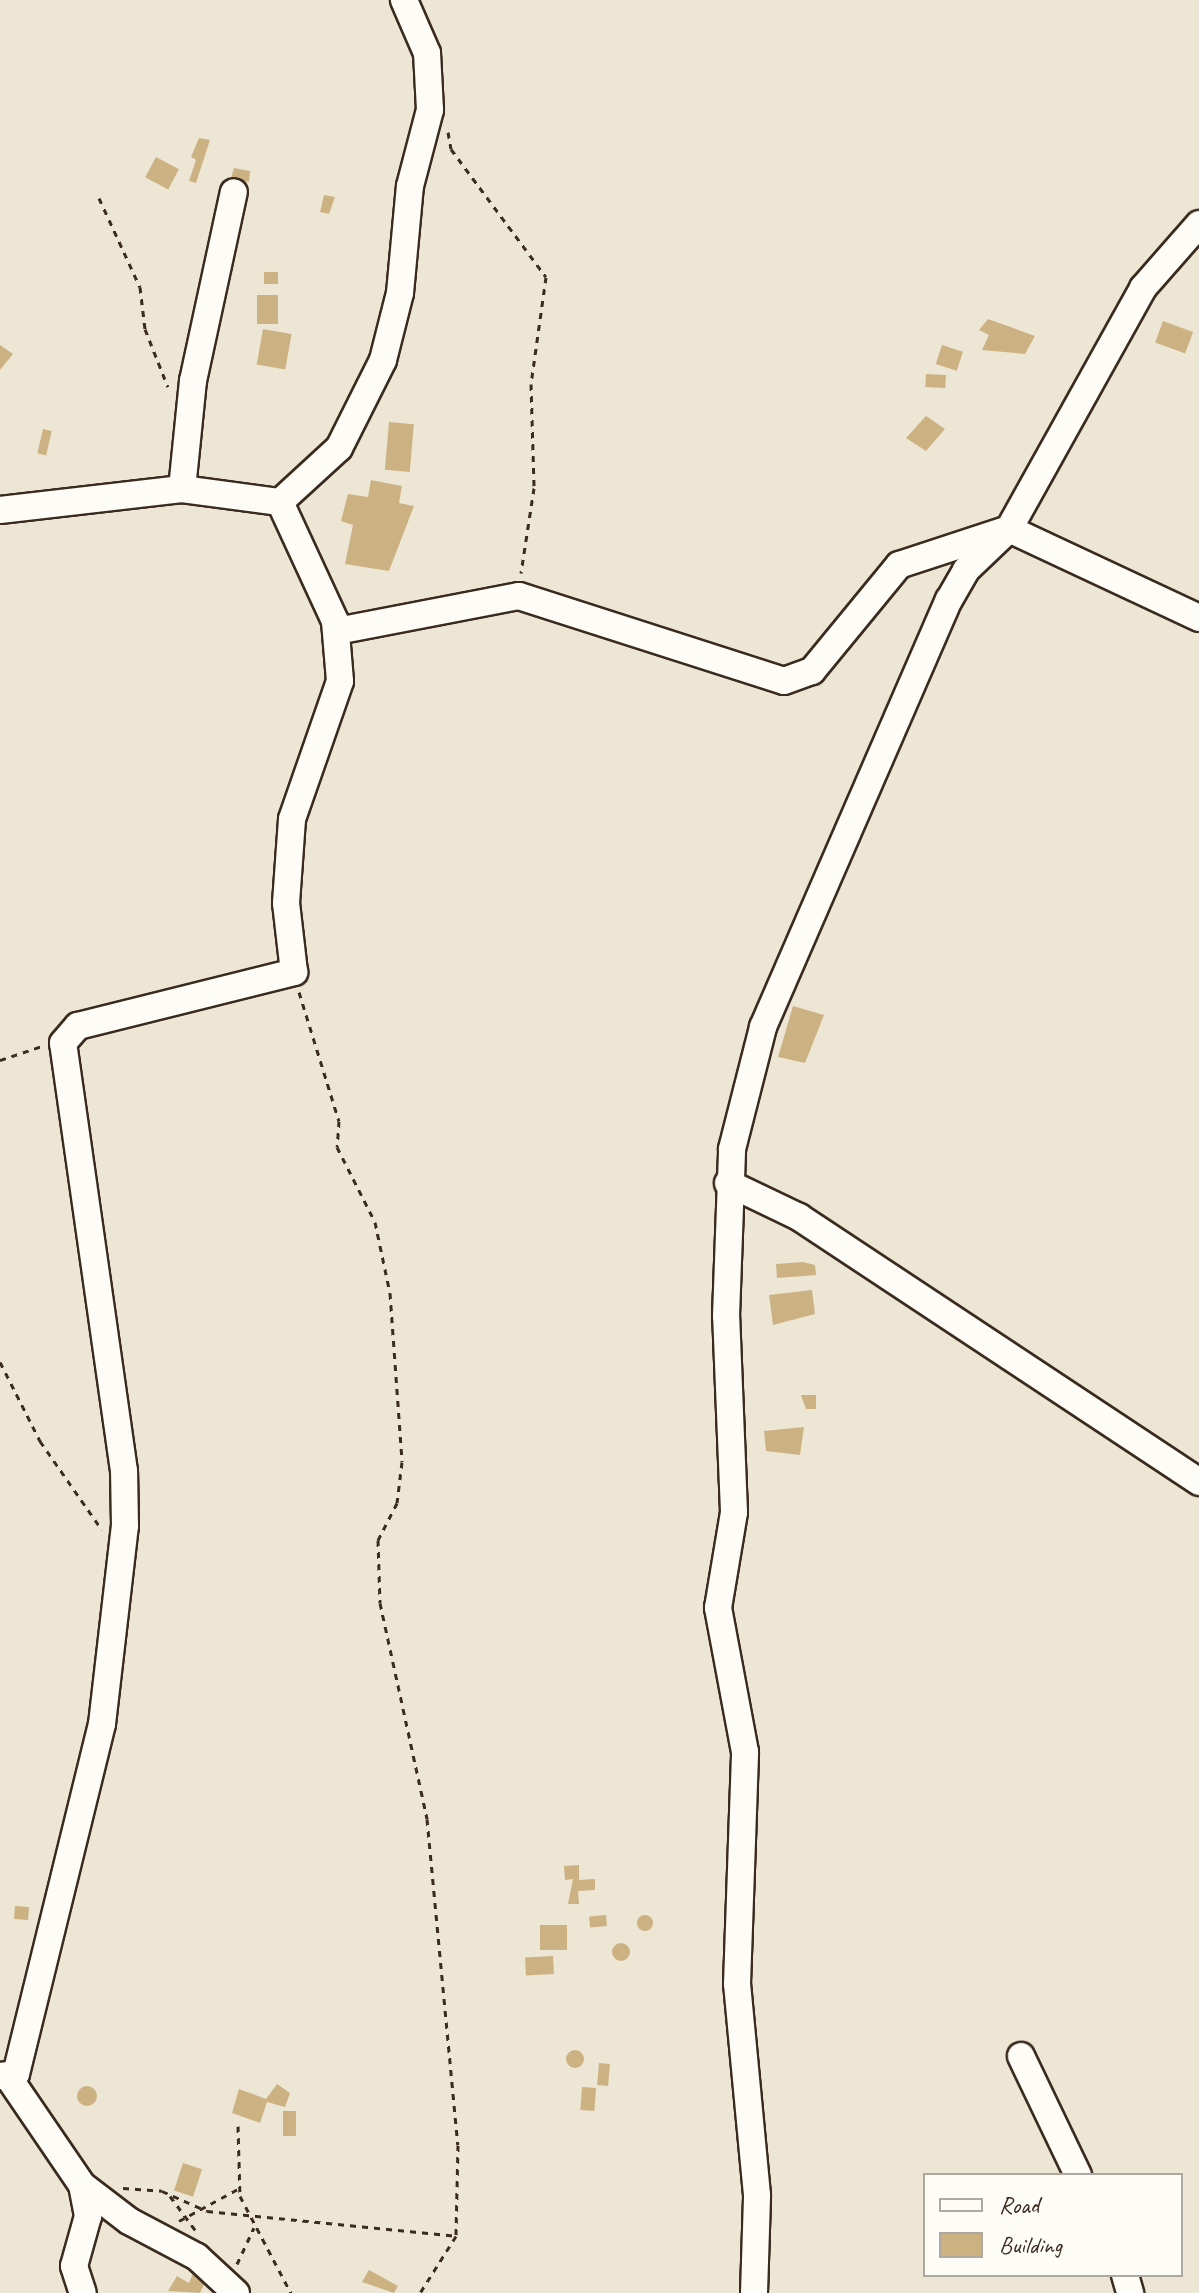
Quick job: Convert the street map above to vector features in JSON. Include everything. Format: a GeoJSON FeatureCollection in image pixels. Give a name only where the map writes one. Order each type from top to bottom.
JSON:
{"type":"FeatureCollection","features":[{"type":"Feature","properties":{"kind":"street"},"geometry":{"type":"LineString","coordinates":[[280,502],[339,448],[383,360],[400,293],[431,77],[404,0]]}},
{"type":"Feature","properties":{"kind":"street"},"geometry":{"type":"LineString","coordinates":[[182,489],[193,381],[234,192]]}},
{"type":"Feature","properties":{"kind":"street"},"geometry":{"type":"LineString","coordinates":[[754,2293],[757,2195],[737,1984],[745,1752],[718,1608],[734,1512],[728,1183],[763,1027],[879,751],[966,570],[1009,529],[1143,288],[1199,224]]}},
{"type":"Feature","properties":{"kind":"street"},"geometry":{"type":"LineString","coordinates":[[0,510],[182,489],[280,502]]}},
{"type":"Feature","properties":{"kind":"street"},"geometry":{"type":"LineString","coordinates":[[231,2287],[85,2187],[4,2077],[102,1724],[121,1555],[124,1471],[69,1107],[65,1036],[78,1026],[271,983],[294,972],[286,903],[292,819],[336,707],[337,631],[280,502]]}},
{"type":"Feature","properties":{"kind":"street"},"geometry":{"type":"LineString","coordinates":[[337,631],[519,596],[784,681],[812,671],[899,565],[1009,529],[1199,618]]}},
{"type":"Feature","properties":{"kind":"street"},"geometry":{"type":"LineString","coordinates":[[728,1183],[799,1217],[1199,1482]]}},
{"type":"Feature","properties":{"kind":"street"},"geometry":{"type":"LineString","coordinates":[[1021,2056],[1077,2173]]}},
{"type":"Feature","properties":{"kind":"street"},"geometry":{"type":"LineString","coordinates":[[83,2293],[74,2266],[88,2216],[85,2187]]}},
{"type":"Feature","properties":{"kind":"path"},"geometry":{"type":"LineString","coordinates":[[448,122],[451,149],[546,277],[531,384],[534,488],[519,596]]}},
{"type":"Feature","properties":{"kind":"path"},"geometry":{"type":"LineString","coordinates":[[99,198],[140,287],[153,359],[171,393]]}},
{"type":"Feature","properties":{"kind":"path"},"geometry":{"type":"LineString","coordinates":[[294,972],[339,1121],[337,1150],[375,1222],[390,1293],[402,1462],[397,1503],[378,1540],[380,1603],[427,1819],[452,2036],[456,2236],[420,2293]]}},
{"type":"Feature","properties":{"kind":"path"},"geometry":{"type":"LineString","coordinates":[[0,1060],[65,1036]]}},
{"type":"Feature","properties":{"kind":"path"},"geometry":{"type":"LineString","coordinates":[[0,1362],[40,1441],[121,1555]]}},
{"type":"Feature","properties":{"kind":"path"},"geometry":{"type":"LineString","coordinates":[[238,2126],[238,2189],[254,2228],[291,2293]]}},
{"type":"Feature","properties":{"kind":"path"},"geometry":{"type":"LineString","coordinates":[[85,2187],[168,2192],[207,2211],[247,2212],[456,2236]]}},
{"type":"Feature","properties":{"kind":"path"},"geometry":{"type":"LineString","coordinates":[[174,2222],[207,2211],[238,2189]]}},
{"type":"Feature","properties":{"kind":"path"},"geometry":{"type":"LineString","coordinates":[[168,2192],[186,2219]]}},
{"type":"Feature","properties":{"kind":"path"},"geometry":{"type":"LineString","coordinates":[[231,2287],[254,2228]]}},
{"type":"Feature","properties":{"kind":"building"},"geometry":{"type":"Polygon","coordinates":[[[199,138],[210,140],[196,183],[189,181],[196,160],[191,157],[199,138]]]}},
{"type":"Feature","properties":{"kind":"building"},"geometry":{"type":"Polygon","coordinates":[[[156,157],[179,169],[168,190],[145,177],[156,157]]]}},
{"type":"Feature","properties":{"kind":"building"},"geometry":{"type":"Polygon","coordinates":[[[234,168],[250,171],[249,182],[231,178],[234,168]]]}},
{"type":"Feature","properties":{"kind":"building"},"geometry":{"type":"Polygon","coordinates":[[[324,195],[335,197],[329,214],[320,212],[324,195]]]}},
{"type":"Feature","properties":{"kind":"building"},"geometry":{"type":"Polygon","coordinates":[[[264,272],[278,272],[278,284],[264,284],[264,272]]]}},
{"type":"Feature","properties":{"kind":"building"},"geometry":{"type":"Polygon","coordinates":[[[257,295],[278,295],[278,324],[257,324],[257,295]]]}},
{"type":"Feature","properties":{"kind":"building"},"geometry":{"type":"Polygon","coordinates":[[[988,319],[1035,336],[1025,354],[982,350],[989,335],[979,330],[988,319]]]}},
{"type":"Feature","properties":{"kind":"building"},"geometry":{"type":"Polygon","coordinates":[[[1163,321],[1193,332],[1185,354],[1155,343],[1163,321]]]}},
{"type":"Feature","properties":{"kind":"building"},"geometry":{"type":"Polygon","coordinates":[[[263,329],[292,334],[285,369],[257,364],[263,329]]]}},
{"type":"Feature","properties":{"kind":"building"},"geometry":{"type":"Polygon","coordinates":[[[0,345],[13,354],[0,370],[0,345]]]}},
{"type":"Feature","properties":{"kind":"building"},"geometry":{"type":"Polygon","coordinates":[[[942,345],[963,352],[957,371],[936,364],[942,345]]]}},
{"type":"Feature","properties":{"kind":"building"},"geometry":{"type":"Polygon","coordinates":[[[926,374],[946,375],[945,388],[925,387],[926,374]]]}},
{"type":"Feature","properties":{"kind":"building"},"geometry":{"type":"Polygon","coordinates":[[[926,416],[945,429],[926,451],[906,438],[926,416]]]}},
{"type":"Feature","properties":{"kind":"building"},"geometry":{"type":"Polygon","coordinates":[[[389,422],[414,424],[410,472],[385,470],[389,422]]]}},
{"type":"Feature","properties":{"kind":"building"},"geometry":{"type":"Polygon","coordinates":[[[43,429],[52,431],[46,455],[37,453],[43,429]]]}},
{"type":"Feature","properties":{"kind":"building"},"geometry":{"type":"Polygon","coordinates":[[[371,480],[402,486],[399,503],[414,506],[389,571],[345,564],[353,525],[341,521],[348,494],[368,497],[371,480]]]}},
{"type":"Feature","properties":{"kind":"building"},"geometry":{"type":"Polygon","coordinates":[[[793,1006],[824,1015],[805,1063],[778,1057],[793,1006]]]}},
{"type":"Feature","properties":{"kind":"building"},"geometry":{"type":"Polygon","coordinates":[[[803,1262],[815,1265],[816,1275],[777,1278],[776,1264],[803,1262]]]}},
{"type":"Feature","properties":{"kind":"building"},"geometry":{"type":"Polygon","coordinates":[[[812,1290],[815,1314],[773,1325],[769,1295],[812,1290]]]}},
{"type":"Feature","properties":{"kind":"building"},"geometry":{"type":"Polygon","coordinates":[[[801,1395],[816,1395],[816,1409],[806,1409],[801,1395]]]}},
{"type":"Feature","properties":{"kind":"building"},"geometry":{"type":"Polygon","coordinates":[[[804,1427],[800,1455],[766,1451],[764,1431],[804,1427]]]}},
{"type":"Feature","properties":{"kind":"building"},"geometry":{"type":"Polygon","coordinates":[[[579,1865],[579,1880],[595,1879],[595,1890],[578,1891],[579,1904],[568,1904],[573,1879],[565,1880],[564,1866],[579,1865]]]}},
{"type":"Feature","properties":{"kind":"building"},"geometry":{"type":"Polygon","coordinates":[[[15,1906],[29,1907],[28,1920],[14,1919],[15,1906]]]}},
{"type":"Feature","properties":{"kind":"building"},"geometry":{"type":"Polygon","coordinates":[[[606,1915],[607,1926],[590,1927],[589,1916],[606,1915]]]}},
{"type":"Feature","properties":{"kind":"building"},"geometry":{"type":"Polygon","coordinates":[[[642,1915],[648,1915],[653,1923],[651,1929],[642,1931],[637,1926],[637,1920],[642,1915]]]}},
{"type":"Feature","properties":{"kind":"building"},"geometry":{"type":"Polygon","coordinates":[[[540,1925],[567,1925],[567,1950],[540,1950],[540,1925]]]}},
{"type":"Feature","properties":{"kind":"building"},"geometry":{"type":"Polygon","coordinates":[[[621,1943],[630,1952],[621,1961],[612,1952],[621,1943]]]}},
{"type":"Feature","properties":{"kind":"building"},"geometry":{"type":"Polygon","coordinates":[[[553,1956],[554,1974],[526,1975],[525,1957],[553,1956]]]}},
{"type":"Feature","properties":{"kind":"building"},"geometry":{"type":"Polygon","coordinates":[[[575,2050],[584,2059],[575,2068],[566,2059],[575,2050]]]}},
{"type":"Feature","properties":{"kind":"building"},"geometry":{"type":"Polygon","coordinates":[[[599,2063],[610,2064],[608,2086],[597,2085],[599,2063]]]}},
{"type":"Feature","properties":{"kind":"building"},"geometry":{"type":"Polygon","coordinates":[[[277,2084],[290,2093],[285,2107],[267,2102],[260,2123],[232,2113],[239,2089],[266,2099],[277,2084]]]}},
{"type":"Feature","properties":{"kind":"building"},"geometry":{"type":"Polygon","coordinates":[[[87,2086],[94,2089],[97,2096],[94,2103],[87,2106],[80,2103],[77,2096],[80,2089],[87,2086]]]}},
{"type":"Feature","properties":{"kind":"building"},"geometry":{"type":"Polygon","coordinates":[[[582,2087],[596,2088],[594,2111],[580,2110],[582,2087]]]}},
{"type":"Feature","properties":{"kind":"building"},"geometry":{"type":"Polygon","coordinates":[[[283,2111],[296,2111],[296,2136],[283,2136],[283,2111]]]}},
{"type":"Feature","properties":{"kind":"building"},"geometry":{"type":"Polygon","coordinates":[[[183,2163],[202,2169],[193,2197],[174,2191],[183,2163]]]}},
{"type":"Feature","properties":{"kind":"building"},"geometry":{"type":"Polygon","coordinates":[[[369,2270],[398,2286],[394,2293],[362,2282],[369,2270]]]}},
{"type":"Feature","properties":{"kind":"building"},"geometry":{"type":"Polygon","coordinates":[[[193,2273],[207,2278],[200,2293],[168,2291],[177,2276],[189,2283],[193,2273]]]}}]}
